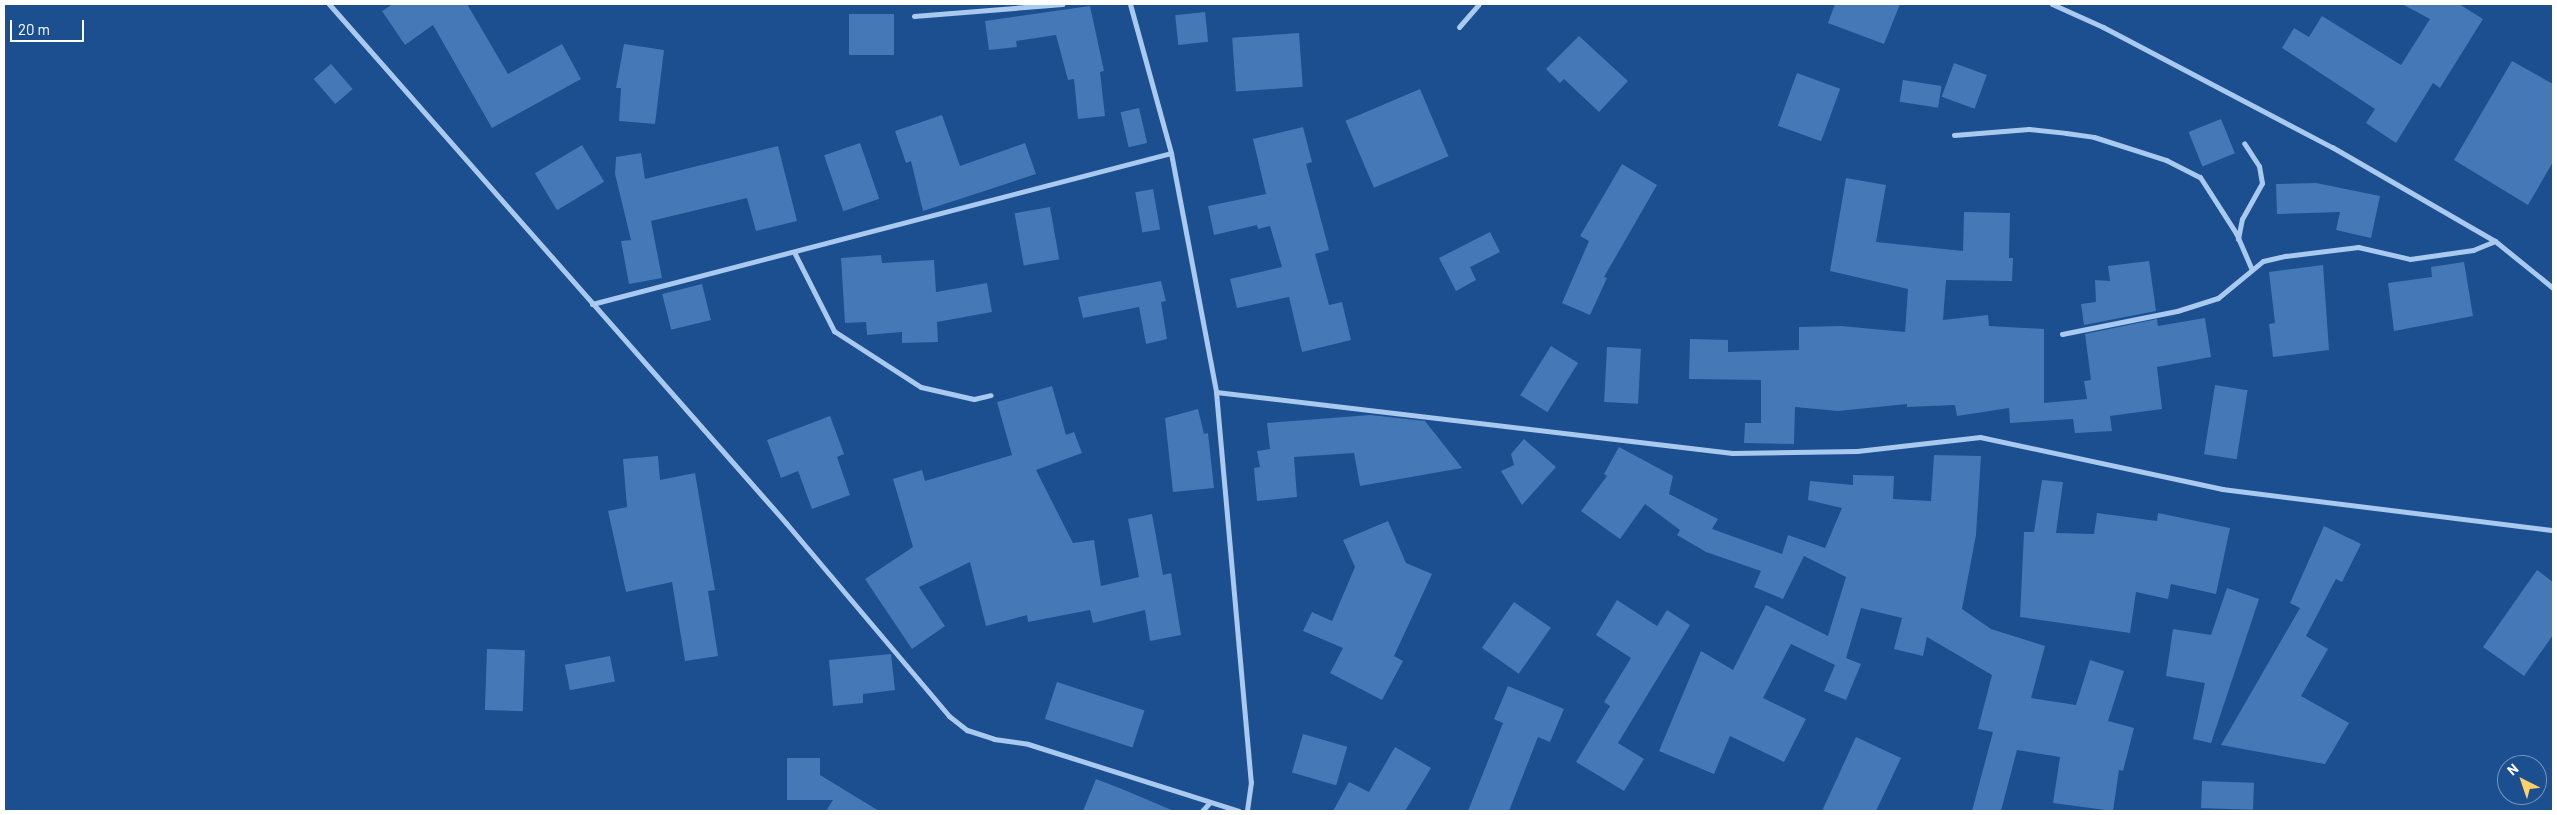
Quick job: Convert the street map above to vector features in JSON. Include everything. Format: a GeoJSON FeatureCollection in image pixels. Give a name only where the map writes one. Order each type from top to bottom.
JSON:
{"type":"FeatureCollection","features":[{"type":"Feature","properties":{"kind":"street"},"geometry":{"type":"LineString","coordinates":[[329,4],[786,523],[949,716],[968,730],[994,739],[1028,744],[1239,811]]}},
{"type":"Feature","properties":{"kind":"street"},"geometry":{"type":"LineString","coordinates":[[914,16],[1063,4]]}},
{"type":"Feature","properties":{"kind":"street"},"geometry":{"type":"LineString","coordinates":[[1130,4],[1171,154],[1216,392],[1251,782],[1246,811]]}},
{"type":"Feature","properties":{"kind":"street"},"geometry":{"type":"LineString","coordinates":[[1459,27],[1479,4]]}},
{"type":"Feature","properties":{"kind":"street"},"geometry":{"type":"LineString","coordinates":[[2052,4],[2103,27],[2332,147],[2495,241],[2553,288]]}},
{"type":"Feature","properties":{"kind":"street"},"geometry":{"type":"LineString","coordinates":[[1954,135],[2029,129],[2075,134],[2094,137],[2166,160],[2200,177],[2238,239],[2252,270]]}},
{"type":"Feature","properties":{"kind":"street"},"geometry":{"type":"LineString","coordinates":[[2238,239],[2242,219],[2262,183],[2259,166],[2244,143]]}},
{"type":"Feature","properties":{"kind":"street"},"geometry":{"type":"LineString","coordinates":[[592,304],[1171,154]]}},
{"type":"Feature","properties":{"kind":"street"},"geometry":{"type":"LineString","coordinates":[[2062,334],[2177,311],[2218,298],[2235,287],[2263,262],[2323,251],[2358,247],[2410,259],[2472,250],[2495,241]]}},
{"type":"Feature","properties":{"kind":"street"},"geometry":{"type":"LineString","coordinates":[[794,252],[834,331],[921,387],[974,399],[991,395]]}},
{"type":"Feature","properties":{"kind":"street"},"geometry":{"type":"LineString","coordinates":[[1216,392],[1732,453],[1857,451],[1980,437],[2222,489],[2553,530]]}},
{"type":"Feature","properties":{"kind":"street"},"geometry":{"type":"LineString","coordinates":[[1202,811],[1210,802]]}},
{"type":"Feature","properties":{"kind":"building"},"geometry":{"type":"Polygon","coordinates":[[[393,4],[467,4],[508,74],[562,44],[581,79],[492,128],[433,25],[405,45],[382,11],[393,4]]]}},
{"type":"Feature","properties":{"kind":"building"},"geometry":{"type":"Polygon","coordinates":[[[1835,4],[1900,4],[1884,44],[1828,23],[1835,4]]]}},
{"type":"Feature","properties":{"kind":"building"},"geometry":{"type":"Polygon","coordinates":[[[2402,4],[2459,4],[2483,19],[2440,88],[2433,83],[2396,143],[2366,123],[2375,109],[2282,48],[2294,28],[2309,37],[2322,16],[2401,65],[2430,19],[2402,4]]]}},
{"type":"Feature","properties":{"kind":"building"},"geometry":{"type":"Polygon","coordinates":[[[1090,6],[1104,71],[1100,72],[1105,116],[1078,119],[1074,79],[1068,80],[1056,35],[1016,41],[1017,47],[989,50],[985,21],[1090,6]]]}},
{"type":"Feature","properties":{"kind":"building"},"geometry":{"type":"Polygon","coordinates":[[[1205,12],[1208,42],[1178,45],[1175,15],[1205,12]]]}},
{"type":"Feature","properties":{"kind":"building"},"geometry":{"type":"Polygon","coordinates":[[[849,14],[894,14],[894,55],[849,55],[849,14]]]}},
{"type":"Feature","properties":{"kind":"building"},"geometry":{"type":"Polygon","coordinates":[[[1299,33],[1303,87],[1236,92],[1232,38],[1299,33]]]}},
{"type":"Feature","properties":{"kind":"building"},"geometry":{"type":"Polygon","coordinates":[[[1579,36],[1628,81],[1599,112],[1564,79],[1560,83],[1546,69],[1579,36]]]}},
{"type":"Feature","properties":{"kind":"building"},"geometry":{"type":"Polygon","coordinates":[[[624,44],[664,50],[655,124],[619,121],[621,88],[616,88],[624,44]]]}},
{"type":"Feature","properties":{"kind":"building"},"geometry":{"type":"Polygon","coordinates":[[[2512,61],[2553,84],[2553,162],[2528,205],[2454,160],[2512,61]]]}},
{"type":"Feature","properties":{"kind":"building"},"geometry":{"type":"Polygon","coordinates":[[[1954,63],[1987,75],[1975,109],[1942,97],[1954,63]]]}},
{"type":"Feature","properties":{"kind":"building"},"geometry":{"type":"Polygon","coordinates":[[[331,64],[353,89],[335,104],[314,79],[331,64]]]}},
{"type":"Feature","properties":{"kind":"building"},"geometry":{"type":"Polygon","coordinates":[[[1797,73],[1840,89],[1821,141],[1778,126],[1797,73]]]}},
{"type":"Feature","properties":{"kind":"building"},"geometry":{"type":"Polygon","coordinates":[[[1903,80],[1942,86],[1938,108],[1900,102],[1903,80]]]}},
{"type":"Feature","properties":{"kind":"building"},"geometry":{"type":"Polygon","coordinates":[[[1420,89],[1449,156],[1374,188],[1345,121],[1420,89]]]}},
{"type":"Feature","properties":{"kind":"building"},"geometry":{"type":"Polygon","coordinates":[[[1139,108],[1147,143],[1129,147],[1120,112],[1139,108]]]}},
{"type":"Feature","properties":{"kind":"building"},"geometry":{"type":"Polygon","coordinates":[[[942,115],[960,166],[1025,143],[1036,174],[923,211],[911,161],[906,163],[895,131],[942,115]]]}},
{"type":"Feature","properties":{"kind":"building"},"geometry":{"type":"Polygon","coordinates":[[[2221,119],[2235,153],[2202,166],[2189,132],[2221,119]]]}},
{"type":"Feature","properties":{"kind":"building"},"geometry":{"type":"Polygon","coordinates":[[[1303,127],[1312,162],[1306,164],[1329,250],[1315,254],[1329,305],[1342,302],[1351,340],[1302,352],[1289,297],[1237,308],[1230,279],[1282,267],[1270,226],[1258,229],[1257,225],[1214,235],[1208,206],[1266,194],[1253,139],[1303,127]]]}},
{"type":"Feature","properties":{"kind":"building"},"geometry":{"type":"Polygon","coordinates":[[[860,143],[879,199],[843,211],[824,155],[860,143]]]}},
{"type":"Feature","properties":{"kind":"building"},"geometry":{"type":"Polygon","coordinates":[[[582,145],[604,182],[557,210],[535,173],[582,145]]]}},
{"type":"Feature","properties":{"kind":"building"},"geometry":{"type":"Polygon","coordinates":[[[778,146],[797,221],[756,231],[747,198],[651,221],[662,278],[629,284],[621,241],[631,240],[615,174],[616,157],[641,153],[645,179],[778,146]]]}},
{"type":"Feature","properties":{"kind":"building"},"geometry":{"type":"Polygon","coordinates":[[[1622,164],[1657,185],[1604,277],[1607,278],[1590,315],[1562,303],[1589,241],[1580,236],[1622,164]]]}},
{"type":"Feature","properties":{"kind":"building"},"geometry":{"type":"Polygon","coordinates":[[[1846,178],[1886,185],[1876,242],[1963,251],[1964,212],[2010,213],[2009,258],[2013,258],[2012,281],[1946,280],[1943,320],[1988,315],[1989,326],[2044,329],[2044,403],[2087,399],[2084,381],[2091,380],[2085,334],[2157,319],[2158,326],[2205,318],[2211,357],[2157,367],[2162,409],[2110,416],[2112,431],[2075,433],[2073,419],[2010,423],[2009,408],[1957,416],[1955,405],[1907,407],[1907,404],[1838,411],[1795,407],[1794,444],[1744,443],[1745,423],[1761,423],[1761,380],[1689,379],[1690,339],[1728,340],[1728,352],[1799,350],[1799,327],[1841,326],[1905,332],[1908,289],[1830,271],[1846,178]]]}},
{"type":"Feature","properties":{"kind":"building"},"geometry":{"type":"Polygon","coordinates":[[[2316,183],[2380,196],[2371,238],[2336,230],[2340,212],[2277,214],[2276,184],[2316,183]]]}},
{"type":"Feature","properties":{"kind":"building"},"geometry":{"type":"Polygon","coordinates":[[[1153,189],[1160,229],[1142,233],[1135,192],[1153,189]]]}},
{"type":"Feature","properties":{"kind":"building"},"geometry":{"type":"Polygon","coordinates":[[[1050,207],[1059,259],[1024,265],[1015,213],[1050,207]]]}},
{"type":"Feature","properties":{"kind":"building"},"geometry":{"type":"Polygon","coordinates":[[[1490,232],[1500,252],[1470,267],[1476,280],[1456,291],[1439,258],[1490,232]]]}},
{"type":"Feature","properties":{"kind":"building"},"geometry":{"type":"Polygon","coordinates":[[[881,255],[882,263],[934,260],[936,292],[987,283],[992,312],[937,322],[938,342],[902,343],[902,332],[867,335],[866,322],[845,323],[841,258],[881,255]]]}},
{"type":"Feature","properties":{"kind":"building"},"geometry":{"type":"Polygon","coordinates":[[[2149,261],[2156,311],[2084,325],[2081,304],[2096,302],[2095,280],[2110,281],[2108,266],[2149,261]]]}},
{"type":"Feature","properties":{"kind":"building"},"geometry":{"type":"Polygon","coordinates":[[[2464,262],[2473,316],[2394,331],[2388,283],[2432,277],[2431,267],[2464,262]]]}},
{"type":"Feature","properties":{"kind":"building"},"geometry":{"type":"Polygon","coordinates":[[[2323,265],[2329,350],[2273,357],[2269,324],[2275,323],[2269,272],[2323,265]]]}},
{"type":"Feature","properties":{"kind":"building"},"geometry":{"type":"Polygon","coordinates":[[[1161,281],[1166,301],[1161,302],[1167,339],[1146,344],[1139,307],[1083,318],[1078,297],[1161,281]]]}},
{"type":"Feature","properties":{"kind":"building"},"geometry":{"type":"Polygon","coordinates":[[[702,284],[711,320],[671,330],[662,294],[702,284]]]}},
{"type":"Feature","properties":{"kind":"building"},"geometry":{"type":"Polygon","coordinates":[[[1551,346],[1578,363],[1547,412],[1520,395],[1551,346]]]}},
{"type":"Feature","properties":{"kind":"building"},"geometry":{"type":"Polygon","coordinates":[[[1607,347],[1641,349],[1638,404],[1604,402],[1607,347]]]}},
{"type":"Feature","properties":{"kind":"building"},"geometry":{"type":"Polygon","coordinates":[[[2215,385],[2248,390],[2237,459],[2204,454],[2215,385]]]}},
{"type":"Feature","properties":{"kind":"building"},"geometry":{"type":"Polygon","coordinates":[[[1052,386],[1066,435],[1074,432],[1082,453],[1036,470],[1073,543],[1094,540],[1101,586],[1139,577],[1128,519],[1152,514],[1163,575],[1171,573],[1181,635],[1150,641],[1145,610],[1093,623],[1090,610],[1028,622],[1027,615],[986,626],[970,562],[919,587],[945,626],[912,649],[865,579],[913,547],[893,479],[922,470],[925,481],[1012,455],[997,402],[1052,386]]]}},
{"type":"Feature","properties":{"kind":"building"},"geometry":{"type":"Polygon","coordinates":[[[1198,409],[1204,434],[1208,433],[1214,488],[1173,492],[1165,418],[1198,409]]]}},
{"type":"Feature","properties":{"kind":"building"},"geometry":{"type":"Polygon","coordinates":[[[1370,415],[1425,421],[1462,468],[1360,486],[1354,453],[1294,457],[1297,497],[1257,501],[1254,468],[1260,467],[1257,451],[1270,449],[1267,423],[1370,415]]]}},
{"type":"Feature","properties":{"kind":"building"},"geometry":{"type":"Polygon","coordinates":[[[830,416],[844,454],[837,457],[850,495],[812,509],[798,471],[781,478],[767,440],[830,416]]]}},
{"type":"Feature","properties":{"kind":"building"},"geometry":{"type":"Polygon","coordinates":[[[1524,439],[1556,467],[1522,505],[1501,471],[1514,465],[1511,454],[1524,439]]]}},
{"type":"Feature","properties":{"kind":"building"},"geometry":{"type":"Polygon","coordinates":[[[1619,447],[1673,476],[1669,494],[1718,519],[1712,529],[1782,554],[1788,535],[1825,548],[1842,508],[1808,500],[1810,481],[1853,485],[1853,475],[1894,476],[1893,499],[1931,501],[1934,455],[1981,456],[1976,535],[1962,609],[1991,629],[2045,646],[2031,698],[2076,705],[2090,660],[2124,671],[2108,721],[2134,728],[2123,771],[2119,770],[2113,811],[2053,803],[2060,757],[2017,750],[2001,811],[1972,811],[1993,732],[1978,729],[1992,675],[1927,637],[1923,656],[1894,649],[1902,618],[1861,608],[1846,658],[1861,664],[1846,700],[1824,691],[1835,665],[1791,644],[1763,698],[1806,719],[1784,762],[1730,736],[1714,774],[1659,751],[1701,651],[1733,670],[1766,605],[1828,636],[1846,577],[1804,556],[1783,599],[1754,587],[1761,571],[1706,552],[1677,535],[1680,530],[1645,504],[1620,539],[1581,511],[1607,476],[1604,474],[1619,447]]]}},
{"type":"Feature","properties":{"kind":"building"},"geometry":{"type":"Polygon","coordinates":[[[658,456],[660,480],[695,473],[715,590],[708,591],[718,656],[685,661],[672,582],[626,592],[608,511],[627,507],[623,459],[658,456]]]}},
{"type":"Feature","properties":{"kind":"building"},"geometry":{"type":"Polygon","coordinates":[[[2042,480],[2063,482],[2056,533],[2094,534],[2097,513],[2157,521],[2158,513],[2230,528],[2216,594],[2171,584],[2168,599],[2136,592],[2130,633],[2020,617],[2024,532],[2034,532],[2042,480]]]}},
{"type":"Feature","properties":{"kind":"building"},"geometry":{"type":"Polygon","coordinates":[[[1388,521],[1406,563],[1432,574],[1394,656],[1403,661],[1382,700],[1330,673],[1343,648],[1303,631],[1312,612],[1332,621],[1355,567],[1343,540],[1388,521]]]}},
{"type":"Feature","properties":{"kind":"building"},"geometry":{"type":"Polygon","coordinates":[[[2324,526],[2361,544],[2342,582],[2336,579],[2306,636],[2328,649],[2301,696],[2349,723],[2325,764],[2221,745],[2300,608],[2290,603],[2324,526]]]}},
{"type":"Feature","properties":{"kind":"building"},"geometry":{"type":"Polygon","coordinates":[[[2537,570],[2553,582],[2553,635],[2524,676],[2483,647],[2537,570]]]}},
{"type":"Feature","properties":{"kind":"building"},"geometry":{"type":"Polygon","coordinates":[[[2227,588],[2259,599],[2211,743],[2193,739],[2205,683],[2166,676],[2173,629],[2211,635],[2227,588]]]}},
{"type":"Feature","properties":{"kind":"building"},"geometry":{"type":"Polygon","coordinates":[[[1617,600],[1657,626],[1667,610],[1690,625],[1618,743],[1644,759],[1624,791],[1576,762],[1610,706],[1604,702],[1631,658],[1596,635],[1617,600]]]}},
{"type":"Feature","properties":{"kind":"building"},"geometry":{"type":"Polygon","coordinates":[[[1514,602],[1551,628],[1519,674],[1482,648],[1514,602]]]}},
{"type":"Feature","properties":{"kind":"building"},"geometry":{"type":"Polygon","coordinates":[[[487,649],[525,650],[523,711],[485,710],[487,649]]]}},
{"type":"Feature","properties":{"kind":"building"},"geometry":{"type":"Polygon","coordinates":[[[891,654],[895,690],[863,694],[863,703],[833,706],[829,660],[891,654]]]}},
{"type":"Feature","properties":{"kind":"building"},"geometry":{"type":"Polygon","coordinates":[[[610,656],[615,682],[570,690],[565,665],[610,656]]]}},
{"type":"Feature","properties":{"kind":"building"},"geometry":{"type":"Polygon","coordinates":[[[1057,682],[1144,710],[1132,748],[1045,719],[1057,682]]]}},
{"type":"Feature","properties":{"kind":"building"},"geometry":{"type":"Polygon","coordinates":[[[1508,686],[1564,709],[1550,742],[1538,737],[1509,811],[1468,811],[1503,723],[1494,719],[1508,686]]]}},
{"type":"Feature","properties":{"kind":"building"},"geometry":{"type":"Polygon","coordinates":[[[1303,734],[1347,747],[1336,785],[1292,772],[1303,734]]]}},
{"type":"Feature","properties":{"kind":"building"},"geometry":{"type":"Polygon","coordinates":[[[1856,737],[1901,758],[1876,811],[1822,811],[1856,737]]]}},
{"type":"Feature","properties":{"kind":"building"},"geometry":{"type":"Polygon","coordinates":[[[1395,747],[1431,768],[1405,811],[1333,811],[1349,782],[1369,792],[1395,747]]]}},
{"type":"Feature","properties":{"kind":"building"},"geometry":{"type":"Polygon","coordinates":[[[787,758],[820,758],[820,775],[879,811],[826,811],[833,800],[787,800],[787,758]]]}},
{"type":"Feature","properties":{"kind":"building"},"geometry":{"type":"Polygon","coordinates":[[[1096,779],[1122,789],[1174,811],[1083,811],[1096,779]]]}},
{"type":"Feature","properties":{"kind":"building"},"geometry":{"type":"Polygon","coordinates":[[[2202,781],[2254,783],[2253,810],[2201,808],[2202,781]]]}}]}
